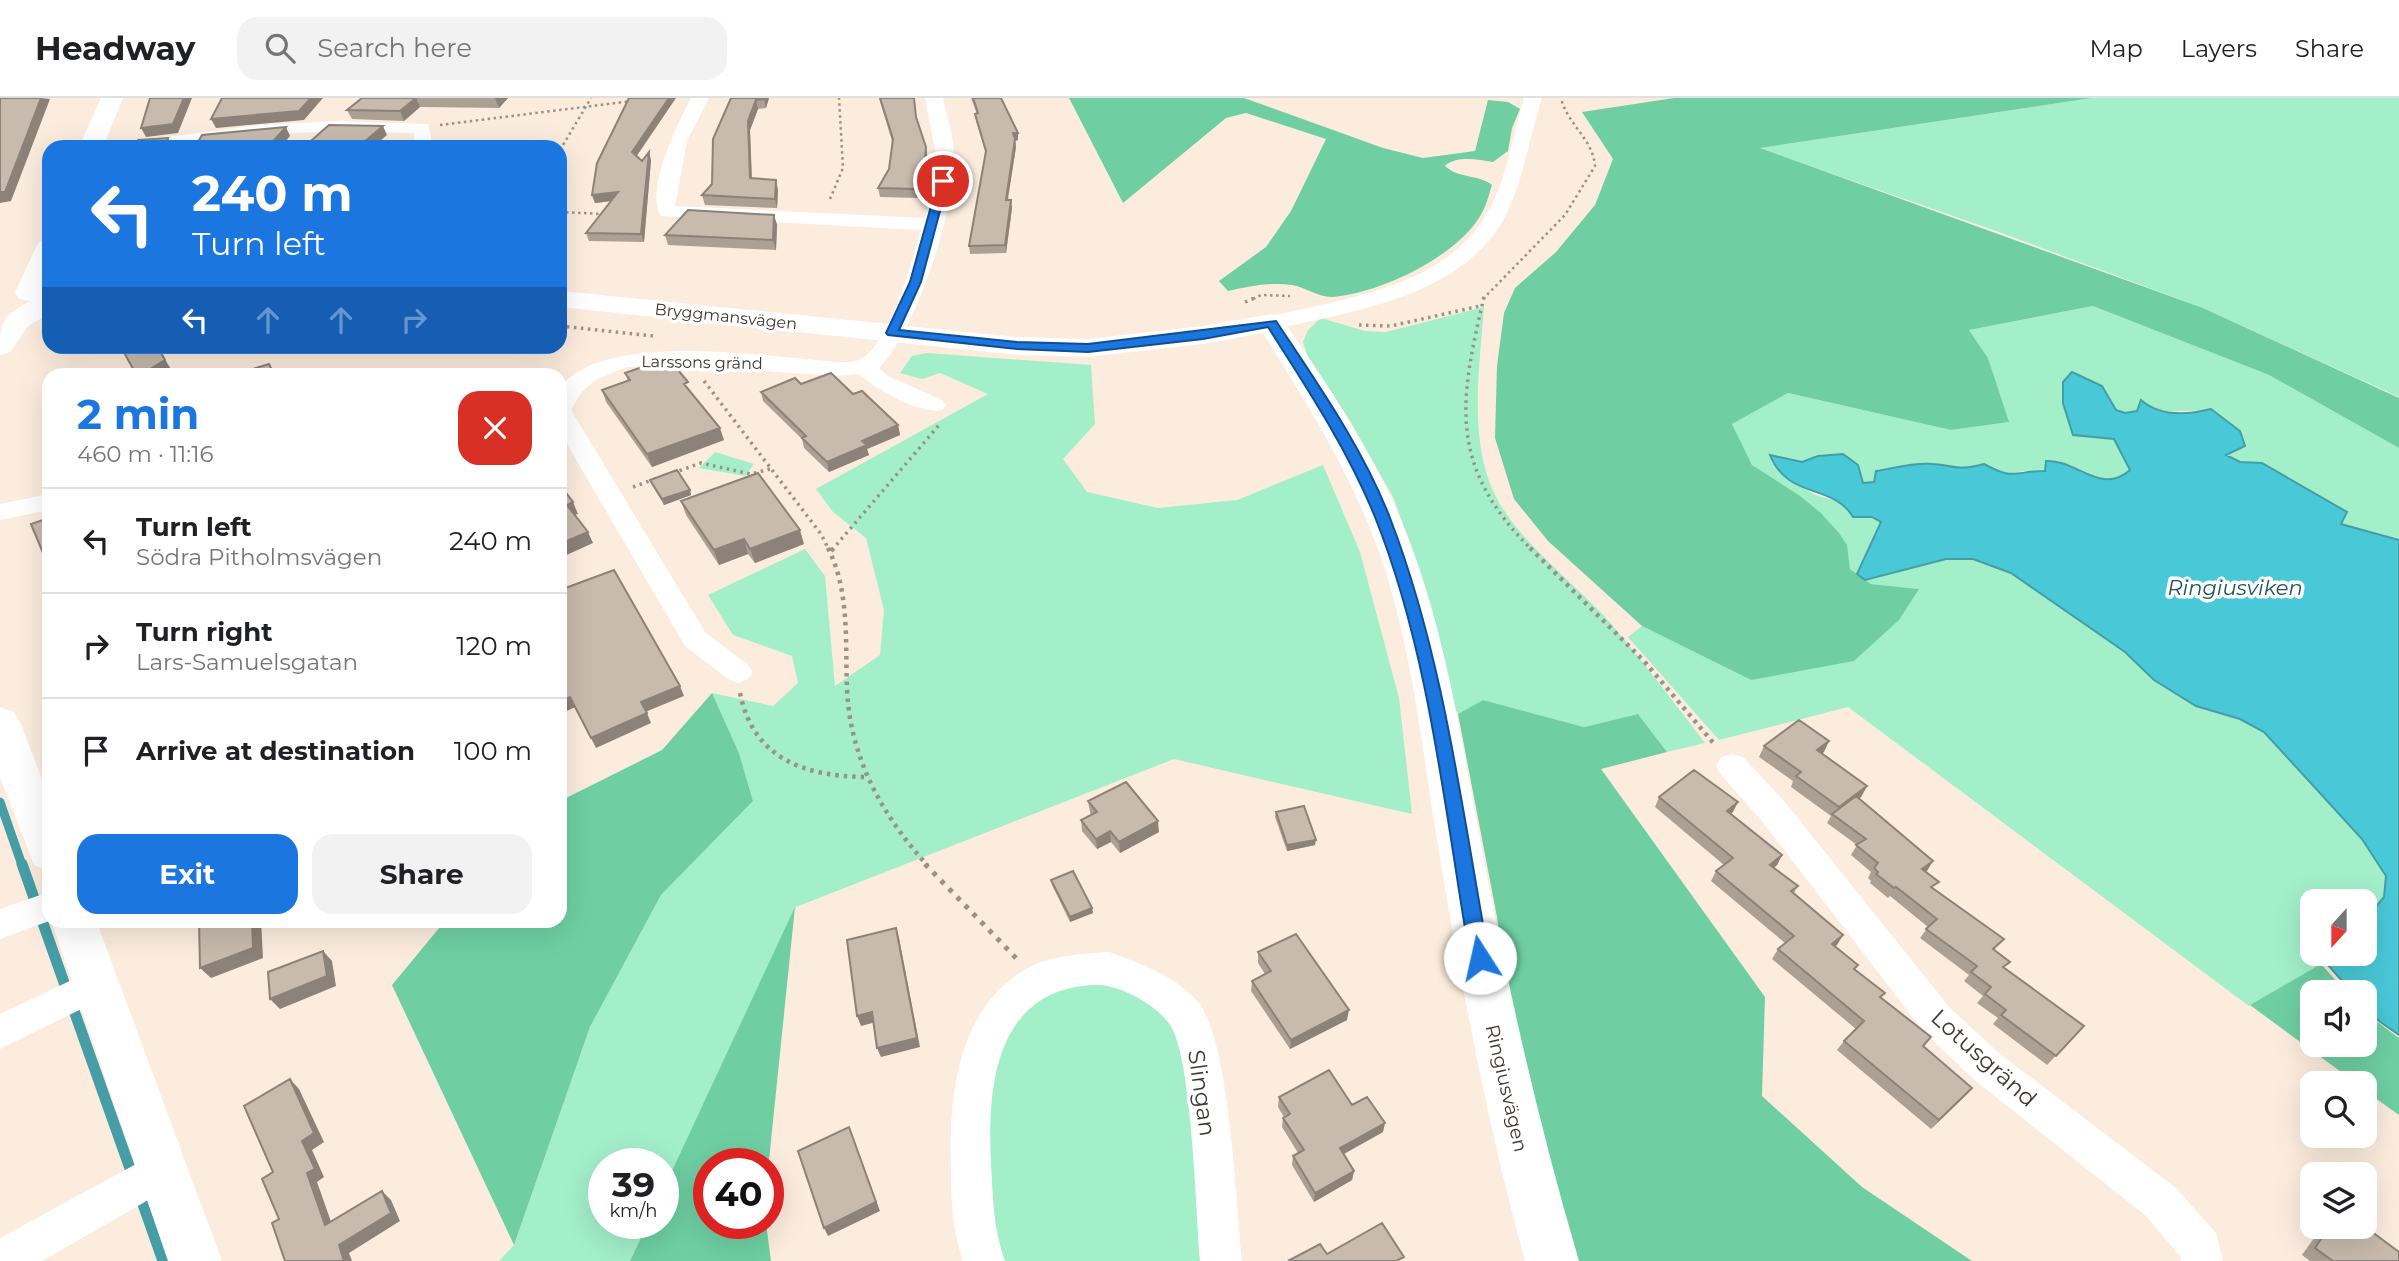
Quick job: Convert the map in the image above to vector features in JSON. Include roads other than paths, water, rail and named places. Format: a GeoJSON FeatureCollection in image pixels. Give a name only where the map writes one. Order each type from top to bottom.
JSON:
{"type":"FeatureCollection","features":[{"type":"Feature","properties":{"kind":"street"},"geometry":{"type":"LineString","coordinates":[[94,140],[112,98]]}},
{"type":"Feature","properties":{"kind":"street"},"geometry":{"type":"LineString","coordinates":[[700,98],[678,141],[665,205],[668,212],[930,224]]}},
{"type":"Feature","properties":{"kind":"street"},"geometry":{"type":"LineString","coordinates":[[934,98],[944,156],[943,181],[915,282],[892,333],[875,361],[864,367],[880,381],[934,405]]}},
{"type":"Feature","properties":{"kind":"street"},"geometry":{"type":"LineString","coordinates":[[1257,314],[1327,310],[1427,278],[1457,262],[1478,243],[1496,215],[1533,98]]}},
{"type":"Feature","properties":{"kind":"street"},"geometry":{"type":"LineString","coordinates":[[183,140],[260,130],[399,125],[423,138]]}},
{"type":"Feature","properties":{"kind":"street"},"geometry":{"type":"LineString","coordinates":[[42,263],[29,293],[42,298]]}},
{"type":"Feature","properties":{"kind":"street","name":"Bryggmansvägen"},"geometry":{"type":"LineString","coordinates":[[567,300],[1017,346],[1088,348],[1191,337],[1257,314]]}},
{"type":"Feature","properties":{"kind":"street"},"geometry":{"type":"LineString","coordinates":[[1,344],[12,324],[42,304]]}},
{"type":"Feature","properties":{"kind":"street","name":"Ringiusvägen"},"geometry":{"type":"LineString","coordinates":[[1257,314],[1333,419],[1382,516],[1414,613],[1437,718],[1489,1011],[1529,1181],[1552,1261]]}},
{"type":"Feature","properties":{"kind":"street","name":"Larssons gränd"},"geometry":{"type":"LineString","coordinates":[[567,392],[592,371],[612,363],[653,357],[836,369],[864,367]]}},
{"type":"Feature","properties":{"kind":"street","name":"Larssons gränd"},"geometry":{"type":"LineString","coordinates":[[567,422],[695,639],[738,673]]}},
{"type":"Feature","properties":{"kind":"street"},"geometry":{"type":"LineString","coordinates":[[0,512],[42,503]]}},
{"type":"Feature","properties":{"kind":"street"},"geometry":{"type":"LineString","coordinates":[[1,725],[42,834]]}},
{"type":"Feature","properties":{"kind":"street","name":"Lotusgränd"},"geometry":{"type":"LineString","coordinates":[[1732,766],[1773,811],[1937,1020],[1986,1066],[2161,1202],[2201,1248],[2202,1261]]}},
{"type":"Feature","properties":{"kind":"street"},"geometry":{"type":"LineString","coordinates":[[0,924],[42,909]]}},
{"type":"Feature","properties":{"kind":"street"},"geometry":{"type":"LineString","coordinates":[[77,928],[195,1261]]}},
{"type":"Feature","properties":{"kind":"street","name":"Slingan"},"geometry":{"type":"LineString","coordinates":[[984,1261],[973,1229],[969,1112],[982,1049],[1002,1012],[1039,980],[1074,970],[1109,968],[1147,984],[1185,1014],[1202,1059],[1221,1261]]}},
{"type":"Feature","properties":{"kind":"street"},"geometry":{"type":"LineString","coordinates":[[0,1032],[95,985]]}},
{"type":"Feature","properties":{"kind":"street"},"geometry":{"type":"LineString","coordinates":[[1,1261],[162,1170]]}},
{"type":"Feature","properties":{"kind":"water","name":"Ringiusviken"},"geometry":{"type":"Polygon","coordinates":[[[2072,372],[2102,386],[2116,410],[2125,413],[2137,411],[2141,400],[2148,406],[2165,412],[2193,413],[2211,409],[2240,431],[2245,446],[2226,455],[2240,462],[2262,463],[2347,512],[2341,524],[2399,540],[2399,1035],[2377,1019],[2377,980],[2341,980],[2329,966],[2377,966],[2377,905],[2384,897],[2386,876],[2362,839],[2264,732],[2240,719],[2196,706],[2154,680],[2125,652],[2011,573],[1973,559],[1946,559],[1865,580],[1857,574],[1881,522],[1872,517],[1853,517],[1834,499],[1788,479],[1770,455],[1802,462],[1818,456],[1843,454],[1858,465],[1863,483],[1874,482],[1876,471],[1926,464],[1963,468],[1984,464],[2014,474],[2045,471],[2046,461],[2068,465],[2099,478],[2109,479],[2119,477],[2130,470],[2114,439],[2073,435],[2063,403],[2063,382],[2072,372]]]}},
{"type":"Feature","properties":{"kind":"waterway"},"geometry":{"type":"LineString","coordinates":[[0,802],[22,865]]}},
{"type":"Feature","properties":{"kind":"waterway"},"geometry":{"type":"LineString","coordinates":[[22,864],[42,920]]}},
{"type":"Feature","properties":{"kind":"waterway"},"geometry":{"type":"LineString","coordinates":[[45,928],[133,1177]]}},
{"type":"Feature","properties":{"kind":"waterway"},"geometry":{"type":"LineString","coordinates":[[139,1193],[163,1261]]}}]}
